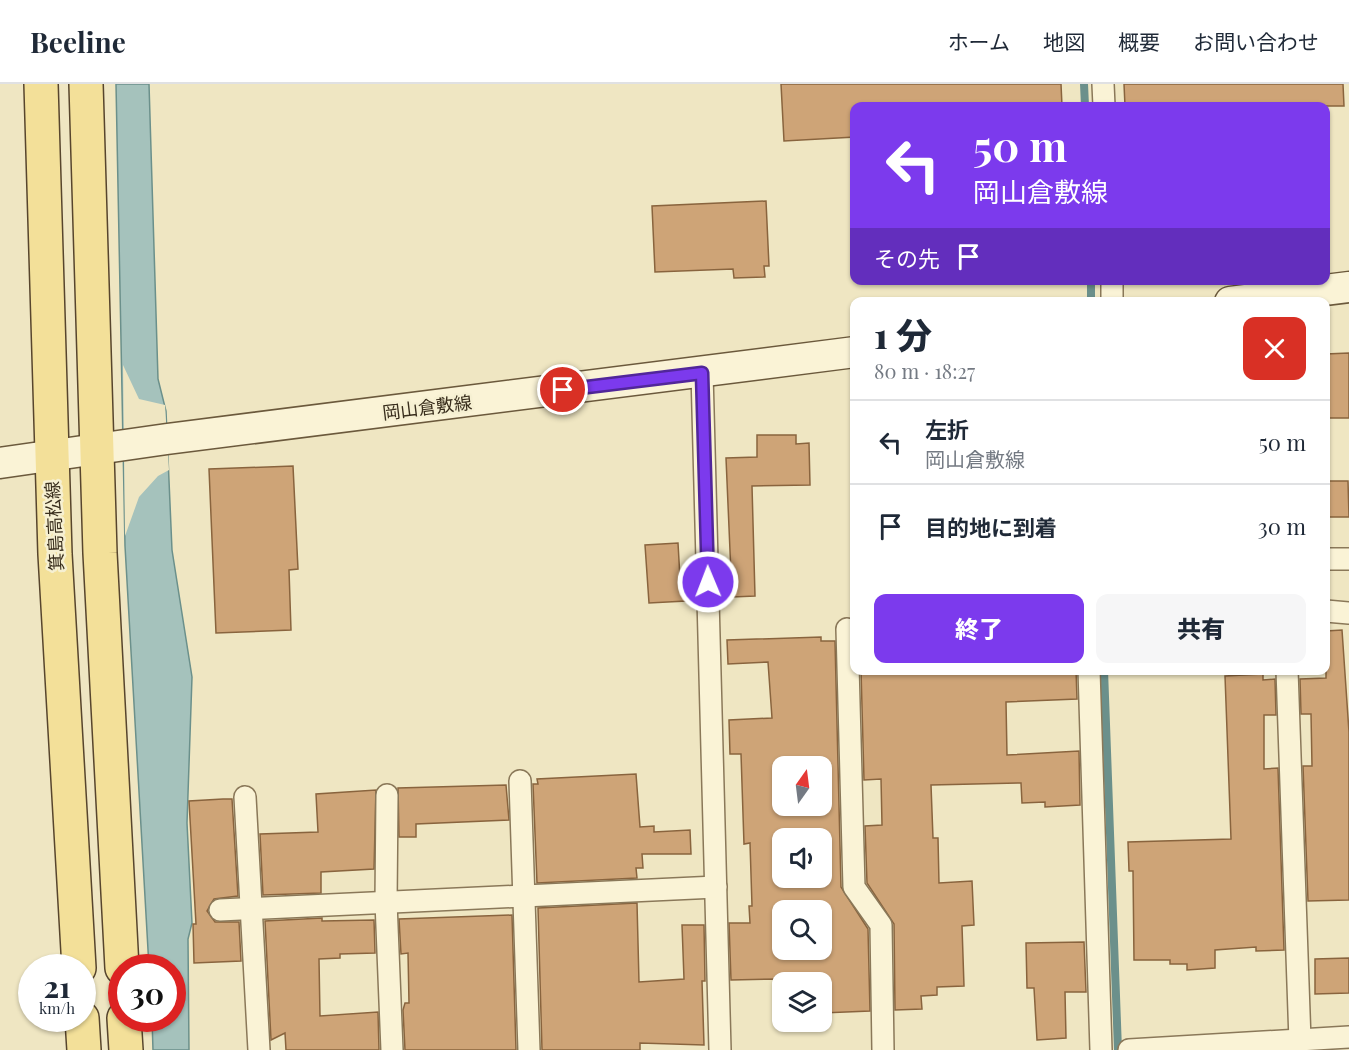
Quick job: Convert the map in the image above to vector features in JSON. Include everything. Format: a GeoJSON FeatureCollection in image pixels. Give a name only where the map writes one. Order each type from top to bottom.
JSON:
{"type":"FeatureCollection","features":[{"type":"Feature","properties":{"kind":"main road","name":"箕島高松線"},"geometry":{"type":"LineString","coordinates":[[41,84],[51,456],[78,954]]}},
{"type":"Feature","properties":{"kind":"main road"},"geometry":{"type":"LineString","coordinates":[[86,84],[111,447],[100,553],[121,954]]}},
{"type":"Feature","properties":{"kind":"main road"},"geometry":{"type":"LineString","coordinates":[[1270,297],[1349,287]]}},
{"type":"Feature","properties":{"kind":"main road","name":"岡山倉敷線"},"geometry":{"type":"LineString","coordinates":[[0,464],[167,439],[850,353]]}},
{"type":"Feature","properties":{"kind":"main road"},"geometry":{"type":"LineString","coordinates":[[83,1032],[84,1050]]}},
{"type":"Feature","properties":{"kind":"main road"},"geometry":{"type":"LineString","coordinates":[[125,1032],[126,1050]]}},
{"type":"Feature","properties":{"kind":"street"},"geometry":{"type":"LineString","coordinates":[[1103,84],[1104,102]]}},
{"type":"Feature","properties":{"kind":"street"},"geometry":{"type":"LineString","coordinates":[[702,373],[720,1050]]}},
{"type":"Feature","properties":{"kind":"street"},"geometry":{"type":"LineString","coordinates":[[1330,559],[1349,559]]}},
{"type":"Feature","properties":{"kind":"street"},"geometry":{"type":"LineString","coordinates":[[1330,611],[1349,613]]}},
{"type":"Feature","properties":{"kind":"street"},"geometry":{"type":"LineString","coordinates":[[847,629],[854,887],[881,925],[883,1050]]}},
{"type":"Feature","properties":{"kind":"street"},"geometry":{"type":"LineString","coordinates":[[1089,675],[1101,1050]]}},
{"type":"Feature","properties":{"kind":"street"},"geometry":{"type":"LineString","coordinates":[[1287,675],[1300,1041]]}},
{"type":"Feature","properties":{"kind":"street"},"geometry":{"type":"LineString","coordinates":[[520,781],[529,1050]]}},
{"type":"Feature","properties":{"kind":"street"},"geometry":{"type":"LineString","coordinates":[[387,795],[386,902],[392,1050]]}},
{"type":"Feature","properties":{"kind":"street"},"geometry":{"type":"LineString","coordinates":[[245,796],[259,1050]]}},
{"type":"Feature","properties":{"kind":"street"},"geometry":{"type":"LineString","coordinates":[[220,910],[716,887]]}},
{"type":"Feature","properties":{"kind":"street"},"geometry":{"type":"LineString","coordinates":[[1129,1050],[1349,1037]]}},
{"type":"Feature","properties":{"kind":"water"},"geometry":{"type":"Polygon","coordinates":[[[116,84],[149,84],[158,379],[166,411],[172,550],[192,677],[187,823],[192,923],[188,939],[189,1050],[153,1050],[152,1032],[186,1032],[186,954],[148,954],[125,546],[116,84]]]}},
{"type":"Feature","properties":{"kind":"pier"},"geometry":{"type":"Polygon","coordinates":[[[123,365],[139,399],[165,405],[169,470],[158,476],[139,497],[125,536],[123,365]]]}},
{"type":"Feature","properties":{"kind":"building"},"geometry":{"type":"Polygon","coordinates":[[[781,84],[1061,84],[1062,102],[850,102],[850,137],[784,141],[781,84]]]}},
{"type":"Feature","properties":{"kind":"building"},"geometry":{"type":"Polygon","coordinates":[[[1124,84],[1343,84],[1344,106],[1330,106],[1330,102],[1125,102],[1124,84]]]}},
{"type":"Feature","properties":{"kind":"building"},"geometry":{"type":"Polygon","coordinates":[[[766,201],[769,266],[764,266],[765,277],[734,278],[733,269],[655,272],[652,206],[766,201]]]}},
{"type":"Feature","properties":{"kind":"building"},"geometry":{"type":"Polygon","coordinates":[[[1349,353],[1349,418],[1330,418],[1330,354],[1349,353]]]}},
{"type":"Feature","properties":{"kind":"building"},"geometry":{"type":"Polygon","coordinates":[[[757,435],[796,435],[796,444],[809,443],[810,485],[752,486],[755,596],[732,597],[726,458],[757,457],[757,435]]]}},
{"type":"Feature","properties":{"kind":"building"},"geometry":{"type":"Polygon","coordinates":[[[293,466],[298,569],[289,570],[291,630],[216,633],[209,469],[293,466]]]}},
{"type":"Feature","properties":{"kind":"building"},"geometry":{"type":"Polygon","coordinates":[[[1330,481],[1348,481],[1349,517],[1330,517],[1330,481]]]}},
{"type":"Feature","properties":{"kind":"building"},"geometry":{"type":"Polygon","coordinates":[[[678,543],[680,578],[684,578],[686,601],[649,603],[645,545],[678,543]]]}},
{"type":"Feature","properties":{"kind":"building"},"geometry":{"type":"Polygon","coordinates":[[[1342,630],[1349,732],[1349,900],[1308,901],[1303,766],[1312,766],[1311,714],[1301,714],[1300,679],[1326,678],[1326,675],[1330,675],[1330,631],[1342,630]]]}},
{"type":"Feature","properties":{"kind":"building"},"geometry":{"type":"Polygon","coordinates":[[[821,637],[821,641],[835,641],[841,887],[868,929],[870,1011],[832,1013],[832,972],[772,972],[772,979],[731,980],[729,923],[750,923],[749,906],[752,906],[750,843],[744,844],[741,754],[730,754],[729,720],[772,718],[768,662],[728,664],[727,640],[821,637]]]}},
{"type":"Feature","properties":{"kind":"building"},"geometry":{"type":"Polygon","coordinates":[[[861,675],[1076,675],[1077,699],[1006,702],[1007,755],[1079,751],[1080,805],[1045,807],[1045,802],[1022,803],[1021,783],[931,785],[933,838],[938,838],[939,883],[972,881],[974,925],[962,926],[964,986],[937,987],[937,995],[921,996],[922,1009],[895,1010],[894,924],[867,883],[865,826],[882,825],[881,779],[864,780],[861,675]]]}},
{"type":"Feature","properties":{"kind":"building"},"geometry":{"type":"Polygon","coordinates":[[[1263,675],[1263,680],[1275,679],[1276,715],[1264,715],[1264,769],[1278,768],[1284,950],[1256,951],[1256,947],[1215,950],[1215,968],[1187,970],[1187,964],[1170,964],[1170,960],[1134,960],[1133,871],[1129,871],[1128,842],[1231,839],[1225,676],[1263,675]]]}},
{"type":"Feature","properties":{"kind":"building"},"geometry":{"type":"Polygon","coordinates":[[[636,774],[640,827],[654,826],[654,832],[690,830],[691,854],[642,854],[643,868],[636,868],[637,878],[537,883],[533,784],[538,784],[537,779],[636,774]]]}},
{"type":"Feature","properties":{"kind":"building"},"geometry":{"type":"Polygon","coordinates":[[[506,785],[509,820],[416,824],[416,837],[399,837],[398,788],[506,785]]]}},
{"type":"Feature","properties":{"kind":"building"},"geometry":{"type":"Polygon","coordinates":[[[376,790],[374,869],[321,872],[321,893],[263,895],[260,834],[318,832],[316,794],[376,790]]]}},
{"type":"Feature","properties":{"kind":"building"},"geometry":{"type":"Polygon","coordinates":[[[232,799],[238,896],[214,899],[207,911],[215,922],[239,922],[241,961],[194,963],[193,924],[196,924],[189,801],[232,799]]]}},
{"type":"Feature","properties":{"kind":"building"},"geometry":{"type":"Polygon","coordinates":[[[637,903],[639,982],[684,979],[682,925],[704,925],[705,981],[702,981],[704,1045],[640,1043],[640,1050],[542,1050],[538,908],[637,903]]]}},
{"type":"Feature","properties":{"kind":"building"},"geometry":{"type":"Polygon","coordinates":[[[512,915],[516,1050],[405,1050],[403,1010],[405,1003],[409,1003],[408,953],[401,954],[399,919],[512,915]]]}},
{"type":"Feature","properties":{"kind":"building"},"geometry":{"type":"Polygon","coordinates":[[[322,918],[322,921],[374,920],[375,953],[340,954],[340,958],[319,959],[320,1016],[378,1012],[379,1050],[286,1050],[285,1033],[271,1040],[265,921],[322,918]]]}},
{"type":"Feature","properties":{"kind":"building"},"geometry":{"type":"Polygon","coordinates":[[[1084,942],[1086,992],[1065,992],[1066,1038],[1037,1040],[1034,988],[1027,988],[1026,943],[1084,942]]]}},
{"type":"Feature","properties":{"kind":"building"},"geometry":{"type":"Polygon","coordinates":[[[1349,958],[1349,993],[1315,994],[1315,959],[1349,958]]]}},
{"type":"Feature","properties":{"kind":"waterway"},"geometry":{"type":"LineString","coordinates":[[1084,84],[1085,102]]}},
{"type":"Feature","properties":{"kind":"waterway"},"geometry":{"type":"LineString","coordinates":[[1091,285],[1091,297]]}},
{"type":"Feature","properties":{"kind":"waterway"},"geometry":{"type":"LineString","coordinates":[[1104,675],[1118,1050]]}},
{"type":"Feature","properties":{"kind":"route"},"geometry":{"type":"LineString","coordinates":[[563,390],[702,373],[708,582]]}}]}
